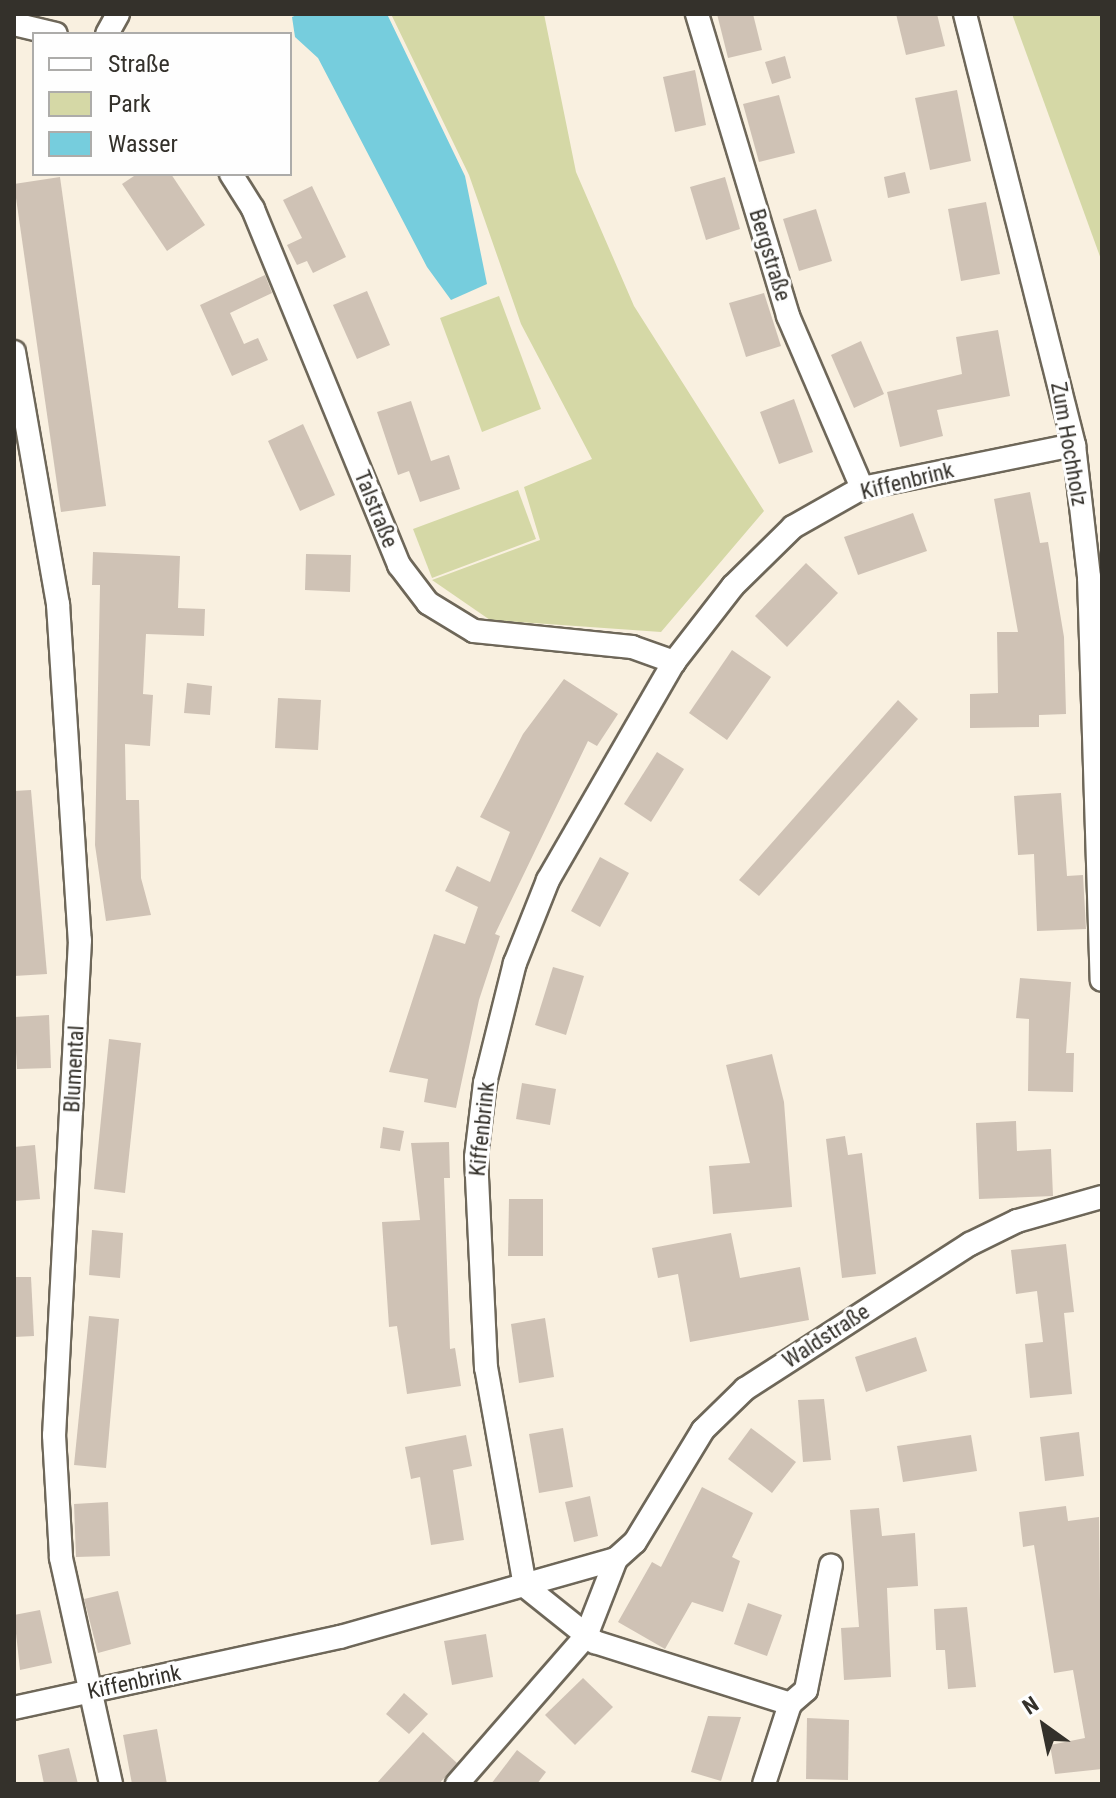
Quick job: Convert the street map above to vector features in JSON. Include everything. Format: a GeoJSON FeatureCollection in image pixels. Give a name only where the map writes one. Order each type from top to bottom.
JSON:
{"type":"FeatureCollection","features":[{"type":"Feature","properties":{"kind":"street"},"geometry":{"type":"LineString","coordinates":[[108,32],[118,14]]}},
{"type":"Feature","properties":{"kind":"street","name":"Bergstraße"},"geometry":{"type":"LineString","coordinates":[[697,14],[788,316],[862,488]]}},
{"type":"Feature","properties":{"kind":"street","name":"Zum Hochholz"},"geometry":{"type":"LineString","coordinates":[[965,14],[1074,445],[1089,577],[1102,980]]}},
{"type":"Feature","properties":{"kind":"street"},"geometry":{"type":"LineString","coordinates":[[14,24],[48,32]]}},
{"type":"Feature","properties":{"kind":"street","name":"Talstraße"},"geometry":{"type":"LineString","coordinates":[[232,176],[253,209],[399,565],[428,603],[474,631],[632,647],[674,662]]}},
{"type":"Feature","properties":{"kind":"street","name":"Blumental"},"geometry":{"type":"LineString","coordinates":[[14,352],[58,604],[80,940],[54,1435],[61,1558],[88,1692],[111,1784]]}},
{"type":"Feature","properties":{"kind":"street","name":"Kiffenbrink"},"geometry":{"type":"LineString","coordinates":[[14,1708],[340,1637],[525,1586],[478,1294],[476,1157],[485,1083],[515,963],[548,880],[674,662],[733,586],[793,527],[862,488],[1074,445]]}},
{"type":"Feature","properties":{"kind":"street","name":"Waldstraße"},"geometry":{"type":"LineString","coordinates":[[457,1784],[586,1636],[616,1559],[635,1542],[703,1430],[745,1389],[970,1244],[1017,1221],[1102,1197]]}},
{"type":"Feature","properties":{"kind":"street"},"geometry":{"type":"LineString","coordinates":[[525,1586],[616,1559]]}},
{"type":"Feature","properties":{"kind":"street"},"geometry":{"type":"LineString","coordinates":[[764,1784],[790,1704],[806,1690],[831,1565]]}},
{"type":"Feature","properties":{"kind":"street"},"geometry":{"type":"LineString","coordinates":[[525,1586],[586,1636],[790,1704]]}},
{"type":"Feature","properties":{"kind":"green space"},"geometry":{"type":"Polygon","coordinates":[[[391,14],[544,14],[576,172],[634,306],[764,511],[661,632],[490,620],[432,580],[540,540],[524,487],[592,459],[521,324],[469,175],[391,14]]]}},
{"type":"Feature","properties":{"kind":"green space"},"geometry":{"type":"Polygon","coordinates":[[[1012,14],[1102,14],[1102,262],[1012,14]]]}},
{"type":"Feature","properties":{"kind":"green space"},"geometry":{"type":"Polygon","coordinates":[[[499,296],[541,409],[482,432],[440,318],[499,296]]]}},
{"type":"Feature","properties":{"kind":"green space"},"geometry":{"type":"Polygon","coordinates":[[[518,490],[536,539],[432,578],[413,529],[518,490]]]}},
{"type":"Feature","properties":{"kind":"water"},"geometry":{"type":"Polygon","coordinates":[[[299,14],[387,14],[465,176],[487,284],[451,300],[427,267],[318,58],[295,37],[292,17],[299,14]]]}},
{"type":"Feature","properties":{"kind":"building"},"geometry":{"type":"Polygon","coordinates":[[[717,14],[753,14],[762,50],[728,58],[717,14]]]}},
{"type":"Feature","properties":{"kind":"building"},"geometry":{"type":"Polygon","coordinates":[[[896,14],[937,14],[945,46],[906,55],[896,14]]]}},
{"type":"Feature","properties":{"kind":"building"},"geometry":{"type":"Polygon","coordinates":[[[785,56],[791,78],[772,84],[765,62],[785,56]]]}},
{"type":"Feature","properties":{"kind":"building"},"geometry":{"type":"Polygon","coordinates":[[[695,70],[706,125],[675,132],[663,77],[695,70]]]}},
{"type":"Feature","properties":{"kind":"building"},"geometry":{"type":"Polygon","coordinates":[[[957,90],[971,161],[930,170],[915,98],[957,90]]]}},
{"type":"Feature","properties":{"kind":"building"},"geometry":{"type":"Polygon","coordinates":[[[779,95],[795,153],[759,162],[743,104],[779,95]]]}},
{"type":"Feature","properties":{"kind":"building"},"geometry":{"type":"Polygon","coordinates":[[[905,172],[910,193],[888,198],[884,177],[905,172]]]}},
{"type":"Feature","properties":{"kind":"building"},"geometry":{"type":"Polygon","coordinates":[[[134,176],[172,176],[205,225],[167,251],[122,184],[134,176]]]}},
{"type":"Feature","properties":{"kind":"building"},"geometry":{"type":"Polygon","coordinates":[[[60,177],[106,506],[61,512],[14,184],[60,177]]]}},
{"type":"Feature","properties":{"kind":"building"},"geometry":{"type":"Polygon","coordinates":[[[725,177],[740,229],[706,240],[690,187],[725,177]]]}},
{"type":"Feature","properties":{"kind":"building"},"geometry":{"type":"Polygon","coordinates":[[[312,186],[346,257],[313,273],[307,261],[297,265],[287,245],[302,238],[283,200],[312,186]]]}},
{"type":"Feature","properties":{"kind":"building"},"geometry":{"type":"Polygon","coordinates":[[[986,202],[1000,274],[961,281],[948,209],[986,202]]]}},
{"type":"Feature","properties":{"kind":"building"},"geometry":{"type":"Polygon","coordinates":[[[816,209],[832,261],[799,271],[783,219],[816,209]]]}},
{"type":"Feature","properties":{"kind":"building"},"geometry":{"type":"Polygon","coordinates":[[[265,275],[272,293],[230,313],[244,344],[258,338],[268,360],[232,376],[200,305],[265,275]]]}},
{"type":"Feature","properties":{"kind":"building"},"geometry":{"type":"Polygon","coordinates":[[[367,291],[390,345],[357,359],[333,305],[367,291]]]}},
{"type":"Feature","properties":{"kind":"building"},"geometry":{"type":"Polygon","coordinates":[[[764,293],[781,346],[746,357],[729,303],[764,293]]]}},
{"type":"Feature","properties":{"kind":"building"},"geometry":{"type":"Polygon","coordinates":[[[998,330],[1010,396],[937,410],[943,436],[900,447],[887,392],[962,374],[956,337],[998,330]]]}},
{"type":"Feature","properties":{"kind":"building"},"geometry":{"type":"Polygon","coordinates":[[[861,341],[884,394],[854,408],[831,355],[861,341]]]}},
{"type":"Feature","properties":{"kind":"building"},"geometry":{"type":"Polygon","coordinates":[[[794,399],[813,452],[779,464],[760,412],[794,399]]]}},
{"type":"Feature","properties":{"kind":"building"},"geometry":{"type":"Polygon","coordinates":[[[411,401],[431,461],[449,455],[460,489],[420,502],[409,471],[398,475],[377,412],[411,401]]]}},
{"type":"Feature","properties":{"kind":"building"},"geometry":{"type":"Polygon","coordinates":[[[303,424],[335,495],[300,511],[268,441],[303,424]]]}},
{"type":"Feature","properties":{"kind":"building"},"geometry":{"type":"Polygon","coordinates":[[[1030,492],[1040,543],[1048,542],[1064,637],[1066,714],[1039,715],[1039,727],[970,728],[970,694],[998,693],[997,632],[1018,632],[994,499],[1030,492]]]}},
{"type":"Feature","properties":{"kind":"building"},"geometry":{"type":"Polygon","coordinates":[[[913,513],[927,551],[858,575],[844,537],[913,513]]]}},
{"type":"Feature","properties":{"kind":"building"},"geometry":{"type":"Polygon","coordinates":[[[93,552],[180,556],[178,608],[205,609],[204,636],[146,634],[143,694],[153,695],[150,746],[125,744],[126,800],[139,800],[141,878],[151,915],[106,921],[95,845],[100,585],[92,585],[93,552]]]}},
{"type":"Feature","properties":{"kind":"building"},"geometry":{"type":"Polygon","coordinates":[[[306,554],[351,555],[350,592],[305,590],[306,554]]]}},
{"type":"Feature","properties":{"kind":"building"},"geometry":{"type":"Polygon","coordinates":[[[806,563],[838,593],[787,647],[755,616],[806,563]]]}},
{"type":"Feature","properties":{"kind":"building"},"geometry":{"type":"Polygon","coordinates":[[[732,650],[771,677],[727,740],[689,713],[732,650]]]}},
{"type":"Feature","properties":{"kind":"building"},"geometry":{"type":"Polygon","coordinates":[[[564,679],[618,714],[597,746],[588,741],[495,934],[500,936],[479,1000],[456,1108],[424,1102],[428,1079],[389,1072],[434,934],[465,944],[478,907],[445,891],[457,866],[490,882],[510,832],[480,817],[523,734],[564,679]]]}},
{"type":"Feature","properties":{"kind":"building"},"geometry":{"type":"Polygon","coordinates":[[[187,683],[212,686],[210,715],[184,713],[187,683]]]}},
{"type":"Feature","properties":{"kind":"building"},"geometry":{"type":"Polygon","coordinates":[[[278,698],[321,700],[318,750],[275,748],[278,698]]]}},
{"type":"Feature","properties":{"kind":"building"},"geometry":{"type":"Polygon","coordinates":[[[898,700],[918,719],[759,896],[739,880],[898,700]]]}},
{"type":"Feature","properties":{"kind":"building"},"geometry":{"type":"Polygon","coordinates":[[[657,752],[684,769],[651,822],[624,804],[657,752]]]}},
{"type":"Feature","properties":{"kind":"building"},"geometry":{"type":"Polygon","coordinates":[[[31,790],[47,974],[14,976],[14,791],[31,790]]]}},
{"type":"Feature","properties":{"kind":"building"},"geometry":{"type":"Polygon","coordinates":[[[1061,793],[1067,876],[1083,875],[1086,929],[1037,931],[1034,854],[1018,855],[1014,796],[1061,793]]]}},
{"type":"Feature","properties":{"kind":"building"},"geometry":{"type":"Polygon","coordinates":[[[600,857],[629,873],[600,927],[571,911],[600,857]]]}},
{"type":"Feature","properties":{"kind":"building"},"geometry":{"type":"Polygon","coordinates":[[[553,967],[584,976],[566,1035],[535,1025],[553,967]]]}},
{"type":"Feature","properties":{"kind":"building"},"geometry":{"type":"Polygon","coordinates":[[[1020,978],[1071,982],[1066,1053],[1074,1053],[1073,1092],[1028,1091],[1029,1019],[1016,1018],[1020,978]]]}},
{"type":"Feature","properties":{"kind":"building"},"geometry":{"type":"Polygon","coordinates":[[[49,1015],[51,1068],[17,1069],[14,1017],[49,1015]]]}},
{"type":"Feature","properties":{"kind":"building"},"geometry":{"type":"Polygon","coordinates":[[[109,1039],[141,1043],[125,1193],[94,1189],[109,1039]]]}},
{"type":"Feature","properties":{"kind":"building"},"geometry":{"type":"Polygon","coordinates":[[[772,1054],[784,1102],[792,1207],[713,1214],[709,1166],[750,1163],[726,1065],[772,1054]]]}},
{"type":"Feature","properties":{"kind":"building"},"geometry":{"type":"Polygon","coordinates":[[[522,1083],[556,1089],[550,1125],[516,1119],[522,1083]]]}},
{"type":"Feature","properties":{"kind":"building"},"geometry":{"type":"Polygon","coordinates":[[[1016,1121],[1017,1151],[1051,1149],[1053,1196],[979,1199],[976,1123],[1016,1121]]]}},
{"type":"Feature","properties":{"kind":"building"},"geometry":{"type":"Polygon","coordinates":[[[383,1127],[404,1131],[400,1151],[380,1148],[383,1127]]]}},
{"type":"Feature","properties":{"kind":"building"},"geometry":{"type":"Polygon","coordinates":[[[845,1136],[848,1155],[862,1153],[876,1274],[842,1278],[826,1139],[845,1136]]]}},
{"type":"Feature","properties":{"kind":"building"},"geometry":{"type":"Polygon","coordinates":[[[449,1142],[450,1178],[444,1178],[450,1349],[455,1348],[461,1386],[407,1394],[397,1326],[389,1327],[382,1222],[420,1220],[411,1143],[449,1142]]]}},
{"type":"Feature","properties":{"kind":"building"},"geometry":{"type":"Polygon","coordinates":[[[35,1145],[40,1199],[14,1201],[14,1147],[35,1145]]]}},
{"type":"Feature","properties":{"kind":"building"},"geometry":{"type":"Polygon","coordinates":[[[509,1199],[543,1199],[543,1256],[508,1256],[509,1199]]]}},
{"type":"Feature","properties":{"kind":"building"},"geometry":{"type":"Polygon","coordinates":[[[92,1230],[123,1233],[120,1278],[89,1275],[92,1230]]]}},
{"type":"Feature","properties":{"kind":"building"},"geometry":{"type":"Polygon","coordinates":[[[731,1233],[740,1278],[800,1267],[809,1320],[690,1342],[678,1274],[658,1278],[652,1248],[731,1233]]]}},
{"type":"Feature","properties":{"kind":"building"},"geometry":{"type":"Polygon","coordinates":[[[1066,1244],[1074,1312],[1064,1313],[1072,1394],[1030,1398],[1025,1344],[1043,1342],[1037,1291],[1016,1294],[1011,1250],[1066,1244]]]}},
{"type":"Feature","properties":{"kind":"building"},"geometry":{"type":"Polygon","coordinates":[[[14,1277],[31,1277],[34,1336],[14,1337],[14,1277]]]}},
{"type":"Feature","properties":{"kind":"building"},"geometry":{"type":"Polygon","coordinates":[[[89,1316],[119,1319],[106,1468],[74,1465],[89,1316]]]}},
{"type":"Feature","properties":{"kind":"building"},"geometry":{"type":"Polygon","coordinates":[[[545,1318],[554,1377],[519,1383],[511,1324],[545,1318]]]}},
{"type":"Feature","properties":{"kind":"building"},"geometry":{"type":"Polygon","coordinates":[[[916,1337],[927,1371],[866,1392],[855,1357],[916,1337]]]}},
{"type":"Feature","properties":{"kind":"building"},"geometry":{"type":"Polygon","coordinates":[[[824,1399],[831,1460],[803,1462],[798,1400],[824,1399]]]}},
{"type":"Feature","properties":{"kind":"building"},"geometry":{"type":"Polygon","coordinates":[[[563,1428],[573,1487],[539,1493],[529,1434],[563,1428]]]}},
{"type":"Feature","properties":{"kind":"building"},"geometry":{"type":"Polygon","coordinates":[[[751,1428],[796,1462],[772,1493],[728,1459],[751,1428]]]}},
{"type":"Feature","properties":{"kind":"building"},"geometry":{"type":"Polygon","coordinates":[[[1079,1432],[1084,1476],[1045,1481],[1040,1437],[1079,1432]]]}},
{"type":"Feature","properties":{"kind":"building"},"geometry":{"type":"Polygon","coordinates":[[[466,1435],[472,1466],[453,1470],[464,1540],[431,1545],[420,1477],[411,1479],[405,1447],[466,1435]]]}},
{"type":"Feature","properties":{"kind":"building"},"geometry":{"type":"Polygon","coordinates":[[[971,1435],[977,1471],[903,1482],[897,1446],[971,1435]]]}},
{"type":"Feature","properties":{"kind":"building"},"geometry":{"type":"Polygon","coordinates":[[[702,1487],[753,1513],[732,1557],[740,1561],[723,1612],[692,1602],[665,1649],[618,1622],[652,1562],[661,1567],[702,1487]]]}},
{"type":"Feature","properties":{"kind":"building"},"geometry":{"type":"Polygon","coordinates":[[[590,1496],[598,1536],[574,1542],[565,1502],[590,1496]]]}},
{"type":"Feature","properties":{"kind":"building"},"geometry":{"type":"Polygon","coordinates":[[[108,1502],[110,1556],[76,1557],[74,1504],[108,1502]]]}},
{"type":"Feature","properties":{"kind":"building"},"geometry":{"type":"Polygon","coordinates":[[[1066,1506],[1068,1521],[1099,1517],[1102,1769],[1055,1774],[1050,1745],[1085,1738],[1073,1670],[1054,1673],[1034,1545],[1023,1547],[1019,1512],[1066,1506]]]}},
{"type":"Feature","properties":{"kind":"building"},"geometry":{"type":"Polygon","coordinates":[[[879,1508],[882,1536],[915,1533],[918,1586],[887,1588],[891,1677],[844,1680],[841,1628],[859,1627],[850,1510],[879,1508]]]}},
{"type":"Feature","properties":{"kind":"building"},"geometry":{"type":"Polygon","coordinates":[[[118,1591],[131,1644],[98,1653],[84,1599],[118,1591]]]}},
{"type":"Feature","properties":{"kind":"building"},"geometry":{"type":"Polygon","coordinates":[[[748,1603],[782,1615],[767,1656],[734,1644],[748,1603]]]}},
{"type":"Feature","properties":{"kind":"building"},"geometry":{"type":"Polygon","coordinates":[[[967,1607],[976,1687],[948,1689],[945,1650],[936,1650],[934,1609],[967,1607]]]}},
{"type":"Feature","properties":{"kind":"building"},"geometry":{"type":"Polygon","coordinates":[[[40,1610],[52,1663],[20,1670],[14,1615],[40,1610]]]}},
{"type":"Feature","properties":{"kind":"building"},"geometry":{"type":"Polygon","coordinates":[[[486,1634],[493,1677],[452,1685],[444,1641],[486,1634]]]}},
{"type":"Feature","properties":{"kind":"building"},"geometry":{"type":"Polygon","coordinates":[[[583,1678],[613,1707],[575,1745],[545,1715],[583,1678]]]}},
{"type":"Feature","properties":{"kind":"building"},"geometry":{"type":"Polygon","coordinates":[[[404,1693],[428,1714],[409,1734],[386,1714],[404,1693]]]}},
{"type":"Feature","properties":{"kind":"building"},"geometry":{"type":"Polygon","coordinates":[[[708,1716],[741,1717],[721,1781],[691,1772],[708,1716]]]}},
{"type":"Feature","properties":{"kind":"building"},"geometry":{"type":"Polygon","coordinates":[[[807,1718],[849,1720],[848,1780],[806,1779],[807,1718]]]}},
{"type":"Feature","properties":{"kind":"building"},"geometry":{"type":"Polygon","coordinates":[[[157,1729],[167,1784],[132,1784],[123,1735],[157,1729]]]}},
{"type":"Feature","properties":{"kind":"building"},"geometry":{"type":"Polygon","coordinates":[[[423,1732],[457,1763],[439,1784],[376,1784],[423,1732]]]}},
{"type":"Feature","properties":{"kind":"building"},"geometry":{"type":"Polygon","coordinates":[[[69,1748],[78,1784],[44,1784],[38,1755],[69,1748]]]}},
{"type":"Feature","properties":{"kind":"building"},"geometry":{"type":"Polygon","coordinates":[[[517,1750],[546,1772],[537,1784],[491,1784],[517,1750]]]}}]}
